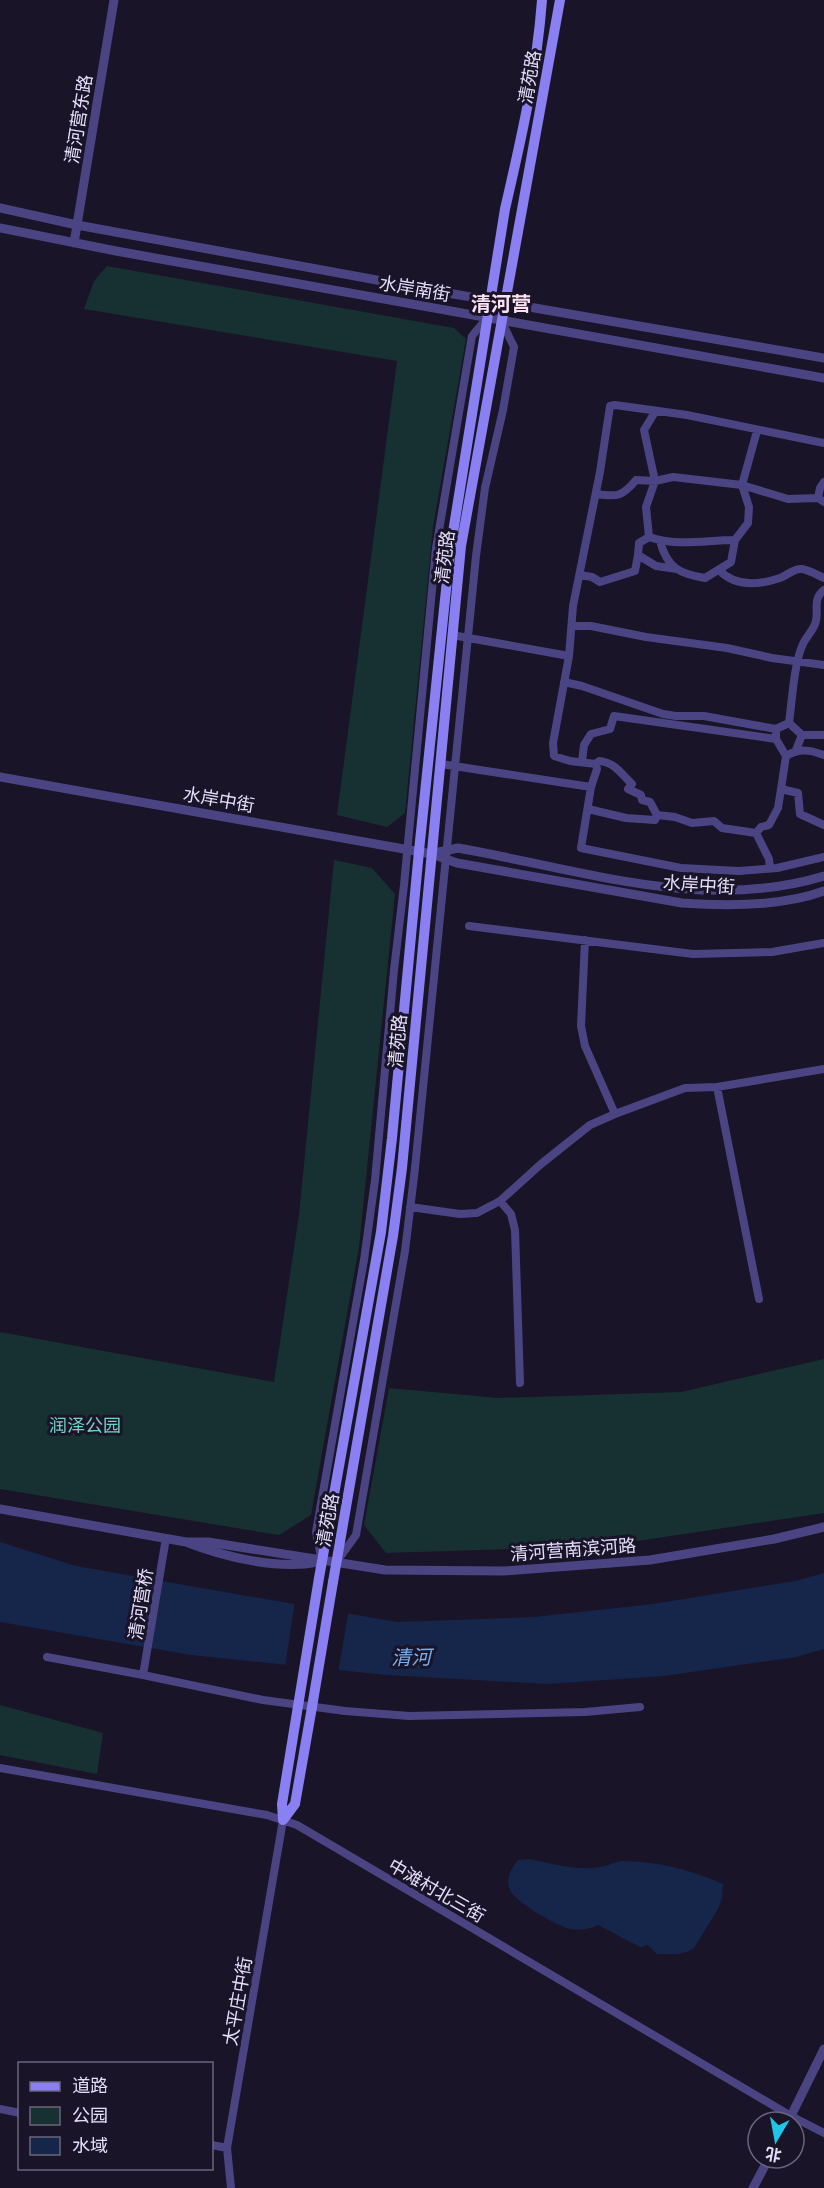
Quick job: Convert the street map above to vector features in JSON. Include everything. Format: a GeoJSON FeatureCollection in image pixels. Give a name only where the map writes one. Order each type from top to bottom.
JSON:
{"type":"FeatureCollection","features":[{"type":"Feature","properties":{"kind":"main road","name":"清苑路"},"geometry":{"type":"LineString","coordinates":[[283,1820],[282,1804],[319,1578],[381,1232],[392,1138],[413,850],[450,551],[490,300],[539,34],[542,0]]}},
{"type":"Feature","properties":{"kind":"main road","name":"清苑路"},"geometry":{"type":"LineString","coordinates":[[283,1820],[295,1804],[393,1236],[402,1168],[461,546],[560,0]]}},
{"type":"Feature","properties":{"kind":"street","name":"清河营东路"},"geometry":{"type":"LineString","coordinates":[[74,243],[114,0]]}},
{"type":"Feature","properties":{"kind":"street","name":"水岸南街"},"geometry":{"type":"LineString","coordinates":[[0,208],[77,225],[505,303],[824,358]]}},
{"type":"Feature","properties":{"kind":"street","name":"水岸南街"},"geometry":{"type":"LineString","coordinates":[[0,228],[824,378]]}},
{"type":"Feature","properties":{"kind":"street"},"geometry":{"type":"LineString","coordinates":[[336,1563],[356,1535],[405,1251],[467,638],[485,488],[503,410],[514,347],[501,321]]}},
{"type":"Feature","properties":{"kind":"street"},"geometry":{"type":"LineString","coordinates":[[596,764],[554,756],[553,743],[570,656],[573,606],[596,494],[610,406],[687,415],[824,443]]}},
{"type":"Feature","properties":{"kind":"street"},"geometry":{"type":"LineString","coordinates":[[649,537],[646,507],[655,481],[644,430],[655,412]]}},
{"type":"Feature","properties":{"kind":"street"},"geometry":{"type":"LineString","coordinates":[[660,541],[663,554],[676,569],[686,575],[705,578],[731,562],[735,540],[748,523],[749,507],[742,485],[757,431]]}},
{"type":"Feature","properties":{"kind":"street"},"geometry":{"type":"LineString","coordinates":[[596,494],[613,497],[625,493],[636,480],[655,481],[673,477],[742,485],[788,499],[821,500],[820,488],[824,482]]}},
{"type":"Feature","properties":{"kind":"street"},"geometry":{"type":"LineString","coordinates":[[649,537],[674,544],[735,540]]}},
{"type":"Feature","properties":{"kind":"street"},"geometry":{"type":"LineString","coordinates":[[580,575],[592,577],[600,582],[635,571],[639,543],[649,537]]}},
{"type":"Feature","properties":{"kind":"street"},"geometry":{"type":"LineString","coordinates":[[638,555],[656,566],[676,569]]}},
{"type":"Feature","properties":{"kind":"street"},"geometry":{"type":"LineString","coordinates":[[718,570],[726,578],[747,584],[782,577],[794,570],[803,569],[824,578]]}},
{"type":"Feature","properties":{"kind":"street"},"geometry":{"type":"LineString","coordinates":[[789,723],[798,661],[803,645],[817,622],[815,611],[819,594],[824,590]]}},
{"type":"Feature","properties":{"kind":"street"},"geometry":{"type":"LineString","coordinates":[[573,626],[591,626],[824,665]]}},
{"type":"Feature","properties":{"kind":"street"},"geometry":{"type":"LineString","coordinates":[[452,635],[570,656]]}},
{"type":"Feature","properties":{"kind":"street"},"geometry":{"type":"LineString","coordinates":[[564,682],[663,714],[704,716],[776,729],[789,723]]}},
{"type":"Feature","properties":{"kind":"street"},"geometry":{"type":"LineString","coordinates":[[582,762],[584,745],[591,734],[610,729],[614,716],[776,739]]}},
{"type":"Feature","properties":{"kind":"street"},"geometry":{"type":"LineString","coordinates":[[789,723],[802,735],[824,735]]}},
{"type":"Feature","properties":{"kind":"street"},"geometry":{"type":"LineString","coordinates":[[756,833],[761,827],[770,825],[778,808],[786,756],[776,739],[776,729]]}},
{"type":"Feature","properties":{"kind":"street"},"geometry":{"type":"LineString","coordinates":[[796,750],[802,735]]}},
{"type":"Feature","properties":{"kind":"street"},"geometry":{"type":"LineString","coordinates":[[786,756],[796,750],[811,750],[824,755]]}},
{"type":"Feature","properties":{"kind":"street"},"geometry":{"type":"LineString","coordinates":[[596,764],[599,760],[609,762],[618,768],[632,784],[628,789],[641,795],[642,800],[650,802],[657,815]]}},
{"type":"Feature","properties":{"kind":"street"},"geometry":{"type":"LineString","coordinates":[[441,764],[591,787]]}},
{"type":"Feature","properties":{"kind":"street"},"geometry":{"type":"LineString","coordinates":[[596,764],[597,769],[591,787],[581,848],[681,868],[739,871],[770,868],[824,857]]}},
{"type":"Feature","properties":{"kind":"street","name":"水岸中街"},"geometry":{"type":"LineString","coordinates":[[0,777],[446,855],[457,863],[682,903],[717,905],[756,903],[824,891]]}},
{"type":"Feature","properties":{"kind":"street"},"geometry":{"type":"LineString","coordinates":[[781,789],[798,793],[800,814],[824,825]]}},
{"type":"Feature","properties":{"kind":"street"},"geometry":{"type":"LineString","coordinates":[[588,809],[626,818],[655,820],[657,815]]}},
{"type":"Feature","properties":{"kind":"street"},"geometry":{"type":"LineString","coordinates":[[657,815],[675,817],[692,824],[714,821],[722,828],[756,833]]}},
{"type":"Feature","properties":{"kind":"street"},"geometry":{"type":"LineString","coordinates":[[756,833],[769,859],[770,868]]}},
{"type":"Feature","properties":{"kind":"street","name":"水岸中街"},"geometry":{"type":"LineString","coordinates":[[446,855],[459,848],[635,882],[709,891],[785,887],[824,876]]}},
{"type":"Feature","properties":{"kind":"street"},"geometry":{"type":"LineString","coordinates":[[469,926],[693,954],[772,952],[824,944]]}},
{"type":"Feature","properties":{"kind":"street"},"geometry":{"type":"LineString","coordinates":[[585,940],[580,1026],[585,1046],[615,1114]]}},
{"type":"Feature","properties":{"kind":"street"},"geometry":{"type":"LineString","coordinates":[[410,1207],[460,1214],[477,1213],[500,1201],[541,1164],[590,1125],[615,1114],[685,1088],[717,1087],[824,1069]]}},
{"type":"Feature","properties":{"kind":"street"},"geometry":{"type":"LineString","coordinates":[[717,1087],[759,1299]]}},
{"type":"Feature","properties":{"kind":"street"},"geometry":{"type":"LineString","coordinates":[[500,1201],[511,1214],[514,1230],[520,1383]]}},
{"type":"Feature","properties":{"kind":"street","name":"清苑路"},"geometry":{"type":"LineString","coordinates":[[0,1509],[186,1542],[208,1542],[300,1555],[322,1561]]}},
{"type":"Feature","properties":{"kind":"street","name":"清河营南滨河路"},"geometry":{"type":"LineString","coordinates":[[322,1561],[385,1570],[516,1570],[650,1560],[774,1539],[824,1527]]}},
{"type":"Feature","properties":{"kind":"street","name":"清河营桥"},"geometry":{"type":"LineString","coordinates":[[143,1675],[165,1538]]}},
{"type":"Feature","properties":{"kind":"street"},"geometry":{"type":"LineString","coordinates":[[47,1657],[241,1696],[345,1711],[409,1716],[585,1712],[640,1707]]}},
{"type":"Feature","properties":{"kind":"street","name":"中滩村北三街"},"geometry":{"type":"LineString","coordinates":[[0,1768],[267,1815],[297,1825],[774,2110]]}},
{"type":"Feature","properties":{"kind":"street","name":"太平庄中街"},"geometry":{"type":"LineString","coordinates":[[231,2188],[227,2148],[283,1820]]}},
{"type":"Feature","properties":{"kind":"street"},"geometry":{"type":"LineString","coordinates":[[794,2110],[824,2049]]}},
{"type":"Feature","properties":{"kind":"street"},"geometry":{"type":"LineString","coordinates":[[0,2109],[18,2113]]}},
{"type":"Feature","properties":{"kind":"street","name":"中滩村北三街"},"geometry":{"type":"LineString","coordinates":[[806,2126],[824,2133]]}},
{"type":"Feature","properties":{"kind":"street"},"geometry":{"type":"LineString","coordinates":[[213,2145],[227,2148]]}},
{"type":"Feature","properties":{"kind":"street"},"geometry":{"type":"LineString","coordinates":[[753,2188],[763,2170]]}},
{"type":"Feature","properties":{"kind":"green space"},"geometry":{"type":"Polygon","coordinates":[[[107,266],[454,328],[466,339],[433,527],[405,813],[387,827],[337,815],[397,361],[84,309],[94,281],[107,266]]]}},
{"type":"Feature","properties":{"kind":"green space","name":"润泽公园"},"geometry":{"type":"Polygon","coordinates":[[[334,860],[372,868],[395,894],[359,1247],[311,1515],[279,1535],[0,1489],[0,1332],[274,1382],[299,1215],[334,860]]]}},
{"type":"Feature","properties":{"kind":"green space"},"geometry":{"type":"Polygon","coordinates":[[[824,1359],[824,1513],[604,1546],[386,1553],[364,1525],[389,1388],[498,1398],[681,1392],[824,1359]]]}},
{"type":"Feature","properties":{"kind":"green space"},"geometry":{"type":"Polygon","coordinates":[[[0,1705],[103,1733],[97,1774],[0,1755],[0,1705]]]}},
{"type":"Feature","properties":{"kind":"water","name":"清河"},"geometry":{"type":"Polygon","coordinates":[[[0,1542],[76,1566],[397,1622],[534,1617],[653,1604],[795,1581],[824,1573],[824,1649],[796,1657],[664,1676],[547,1684],[387,1675],[191,1655],[0,1622],[0,1542]]]}},
{"type":"Feature","properties":{"kind":"water"},"geometry":{"type":"Polygon","coordinates":[[[530,1859],[582,1868],[622,1861],[661,1865],[699,1874],[723,1884],[722,1898],[718,1909],[694,1948],[681,1953],[657,1954],[648,1945],[640,1947],[598,1925],[592,1928],[570,1929],[547,1919],[528,1907],[513,1895],[508,1878],[518,1860],[530,1859]]]}},
{"type":"Feature","properties":{"kind":"pier"},"geometry":{"type":"Polygon","coordinates":[[[295,1600],[349,1609],[338,1673],[285,1668],[295,1600]]]}},
{"type":"Feature","properties":{"kind":"district","name":"清河营"},"geometry":{"type":"Point","coordinates":[501,303]}}]}
